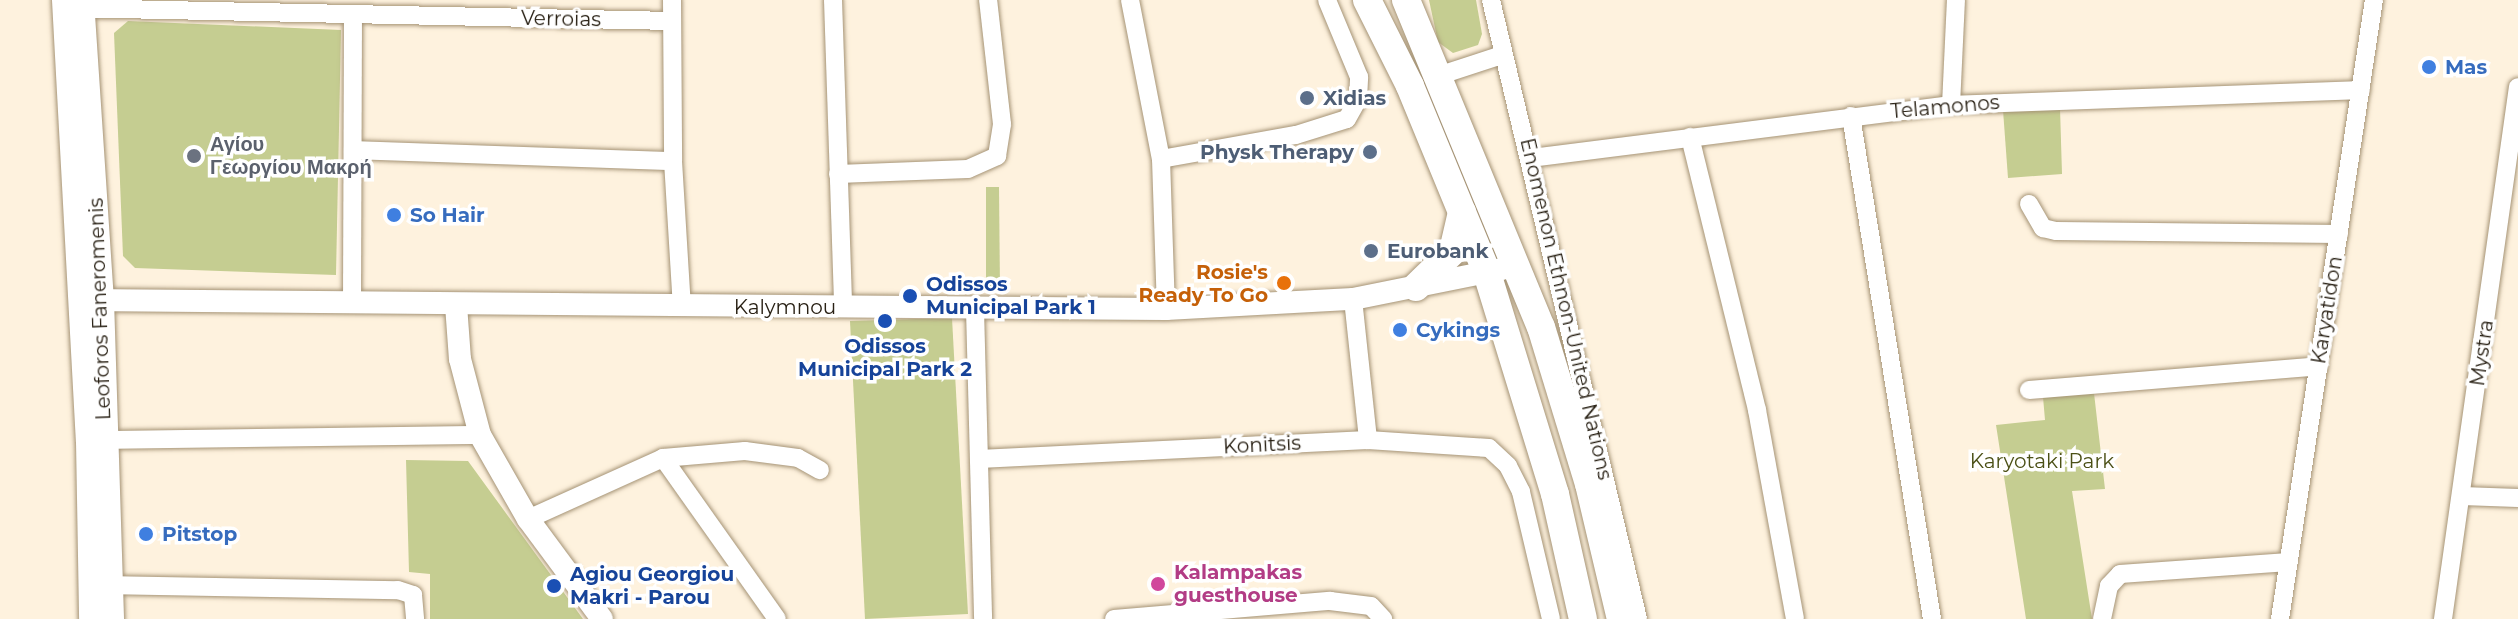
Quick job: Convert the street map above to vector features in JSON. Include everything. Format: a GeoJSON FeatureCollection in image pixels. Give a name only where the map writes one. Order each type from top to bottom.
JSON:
{"type":"FeatureCollection","features":[{"type":"Feature","properties":{"kind":"main road"},"geometry":{"type":"LineString","coordinates":[[1367,0],[1487,273],[1555,494],[1583,619]]}},
{"type":"Feature","properties":{"kind":"main road"},"geometry":{"type":"LineString","coordinates":[[1406,0],[1441,75],[1519,265],[1589,484],[1621,619]]}},
{"type":"Feature","properties":{"kind":"main road","name":"Leoforos Faneromenis"},"geometry":{"type":"LineString","coordinates":[[73,4],[91,300],[102,585],[112,619]]}},
{"type":"Feature","properties":{"kind":"main road"},"geometry":{"type":"LineString","coordinates":[[1416,287],[1453,251],[1462,212]]}},
{"type":"Feature","properties":{"kind":"main road","name":"Leoforos Faneromenis"},"geometry":{"type":"LineString","coordinates":[[91,300],[105,440],[102,585],[91,619]]}},
{"type":"Feature","properties":{"kind":"street"},"geometry":{"type":"LineString","coordinates":[[672,0],[673,161],[682,307]]}},
{"type":"Feature","properties":{"kind":"street"},"geometry":{"type":"LineString","coordinates":[[833,0],[843,308]]}},
{"type":"Feature","properties":{"kind":"street"},"geometry":{"type":"LineString","coordinates":[[838,174],[968,169],[997,156],[1002,124],[988,0]]}},
{"type":"Feature","properties":{"kind":"street"},"geometry":{"type":"LineString","coordinates":[[1130,0],[1161,159],[1166,309]]}},
{"type":"Feature","properties":{"kind":"street"},"geometry":{"type":"LineString","coordinates":[[1161,159],[1296,135],[1347,119],[1358,99],[1359,77],[1327,0]]}},
{"type":"Feature","properties":{"kind":"street","name":"Enomenon Ethnon-United Nations"},"geometry":{"type":"LineString","coordinates":[[1491,0],[1502,55],[1531,158],[1638,619]]}},
{"type":"Feature","properties":{"kind":"street"},"geometry":{"type":"LineString","coordinates":[[1951,105],[1956,0]]}},
{"type":"Feature","properties":{"kind":"street","name":"Karyatidon"},"geometry":{"type":"LineString","coordinates":[[2280,619],[2374,0]]}},
{"type":"Feature","properties":{"kind":"street","name":"Verroias"},"geometry":{"type":"LineString","coordinates":[[73,4],[257,6],[353,16],[672,21]]}},
{"type":"Feature","properties":{"kind":"street"},"geometry":{"type":"LineString","coordinates":[[352,301],[353,16]]}},
{"type":"Feature","properties":{"kind":"street"},"geometry":{"type":"LineString","coordinates":[[1441,75],[1502,55]]}},
{"type":"Feature","properties":{"kind":"street","name":"Mystra"},"geometry":{"type":"LineString","coordinates":[[2443,619],[2518,87]]}},
{"type":"Feature","properties":{"kind":"street","name":"Telamonos"},"geometry":{"type":"LineString","coordinates":[[1531,158],[1951,105],[2361,90]]}},
{"type":"Feature","properties":{"kind":"street"},"geometry":{"type":"LineString","coordinates":[[1851,116],[1932,619]]}},
{"type":"Feature","properties":{"kind":"street"},"geometry":{"type":"LineString","coordinates":[[1690,137],[1754,395],[1795,619]]}},
{"type":"Feature","properties":{"kind":"street"},"geometry":{"type":"LineString","coordinates":[[353,150],[673,161]]}},
{"type":"Feature","properties":{"kind":"street"},"geometry":{"type":"LineString","coordinates":[[2029,204],[2043,228],[2056,231],[2339,234]]}},
{"type":"Feature","properties":{"kind":"street","name":"Kalymnou"},"geometry":{"type":"LineString","coordinates":[[91,300],[1166,309],[1353,299],[1519,265]]}},
{"type":"Feature","properties":{"kind":"street"},"geometry":{"type":"LineString","coordinates":[[1353,299],[1368,440]]}},
{"type":"Feature","properties":{"kind":"street"},"geometry":{"type":"LineString","coordinates":[[456,305],[460,359],[480,435],[528,519],[602,619]]}},
{"type":"Feature","properties":{"kind":"street"},"geometry":{"type":"LineString","coordinates":[[975,309],[983,619]]}},
{"type":"Feature","properties":{"kind":"street"},"geometry":{"type":"LineString","coordinates":[[2029,390],[2319,366]]}},
{"type":"Feature","properties":{"kind":"street"},"geometry":{"type":"LineString","coordinates":[[105,440],[480,435]]}},
{"type":"Feature","properties":{"kind":"street","name":"Konitsis"},"geometry":{"type":"LineString","coordinates":[[979,459],[1368,440],[1489,448],[1508,466],[1521,492],[1551,619]]}},
{"type":"Feature","properties":{"kind":"street"},"geometry":{"type":"LineString","coordinates":[[528,519],[663,458],[745,451],[798,458],[820,470]]}},
{"type":"Feature","properties":{"kind":"street"},"geometry":{"type":"LineString","coordinates":[[663,458],[777,619]]}},
{"type":"Feature","properties":{"kind":"street"},"geometry":{"type":"LineString","coordinates":[[2462,496],[2518,498]]}},
{"type":"Feature","properties":{"kind":"street"},"geometry":{"type":"LineString","coordinates":[[2102,619],[2109,586],[2120,574],[2289,562]]}},
{"type":"Feature","properties":{"kind":"street"},"geometry":{"type":"LineString","coordinates":[[102,585],[398,590],[415,610]]}},
{"type":"Feature","properties":{"kind":"street"},"geometry":{"type":"LineString","coordinates":[[1114,619],[1330,601],[1371,606],[1383,619]]}},
{"type":"Feature","properties":{"kind":"green space"},"geometry":{"type":"Polygon","coordinates":[[[1429,0],[1476,0],[1482,34],[1478,45],[1453,53],[1438,42],[1429,0]]]}},
{"type":"Feature","properties":{"kind":"green space"},"geometry":{"type":"Polygon","coordinates":[[[128,21],[341,30],[336,275],[135,268],[123,256],[114,33],[128,21]]]}},
{"type":"Feature","properties":{"kind":"green space"},"geometry":{"type":"Polygon","coordinates":[[[2060,108],[2062,174],[2008,178],[2003,110],[2060,108]]]}},
{"type":"Feature","properties":{"kind":"green space"},"geometry":{"type":"Polygon","coordinates":[[[986,187],[999,187],[1000,290],[986,290],[986,187]]]}},
{"type":"Feature","properties":{"kind":"green space"},"geometry":{"type":"Polygon","coordinates":[[[952,318],[968,614],[865,619],[850,321],[952,318]]]}},
{"type":"Feature","properties":{"kind":"green space","name":"Karyotaki Park"},"geometry":{"type":"Polygon","coordinates":[[[2094,393],[2105,489],[2072,491],[2092,619],[2026,619],[1996,425],[2045,420],[2043,397],[2094,393]]]}},
{"type":"Feature","properties":{"kind":"green space"},"geometry":{"type":"Polygon","coordinates":[[[406,460],[468,461],[583,619],[430,619],[430,574],[409,572],[406,460]]]}},
{"type":"Feature","properties":{"kind":"place","name":"Mas"},"geometry":{"type":"Point","coordinates":[2429,67]}},
{"type":"Feature","properties":{"kind":"place","name":"Xidias"},"geometry":{"type":"Point","coordinates":[1307,98]}},
{"type":"Feature","properties":{"kind":"place","name":"Physk Therapy"},"geometry":{"type":"Point","coordinates":[1370,152]}},
{"type":"Feature","properties":{"kind":"place","name":"Αγίου Γεωργίου Μακρή"},"geometry":{"type":"Point","coordinates":[194,156]}},
{"type":"Feature","properties":{"kind":"place","name":"So Hair"},"geometry":{"type":"Point","coordinates":[394,215]}},
{"type":"Feature","properties":{"kind":"place","name":"Eurobank"},"geometry":{"type":"Point","coordinates":[1371,251]}},
{"type":"Feature","properties":{"kind":"place","name":"Rosie's Ready To Go"},"geometry":{"type":"Point","coordinates":[1284,283]}},
{"type":"Feature","properties":{"kind":"place","name":"Odissos Municipal Park 1"},"geometry":{"type":"Point","coordinates":[910,296]}},
{"type":"Feature","properties":{"kind":"place","name":"Odissos Municipal Park 2"},"geometry":{"type":"Point","coordinates":[885,321]}},
{"type":"Feature","properties":{"kind":"place","name":"Cykings"},"geometry":{"type":"Point","coordinates":[1400,330]}},
{"type":"Feature","properties":{"kind":"place","name":"Pitstop"},"geometry":{"type":"Point","coordinates":[146,534]}},
{"type":"Feature","properties":{"kind":"place","name":"Kalampakas guesthouse"},"geometry":{"type":"Point","coordinates":[1158,584]}},
{"type":"Feature","properties":{"kind":"place","name":"Agiou Georgiou Makri - Parou"},"geometry":{"type":"Point","coordinates":[554,586]}}]}
